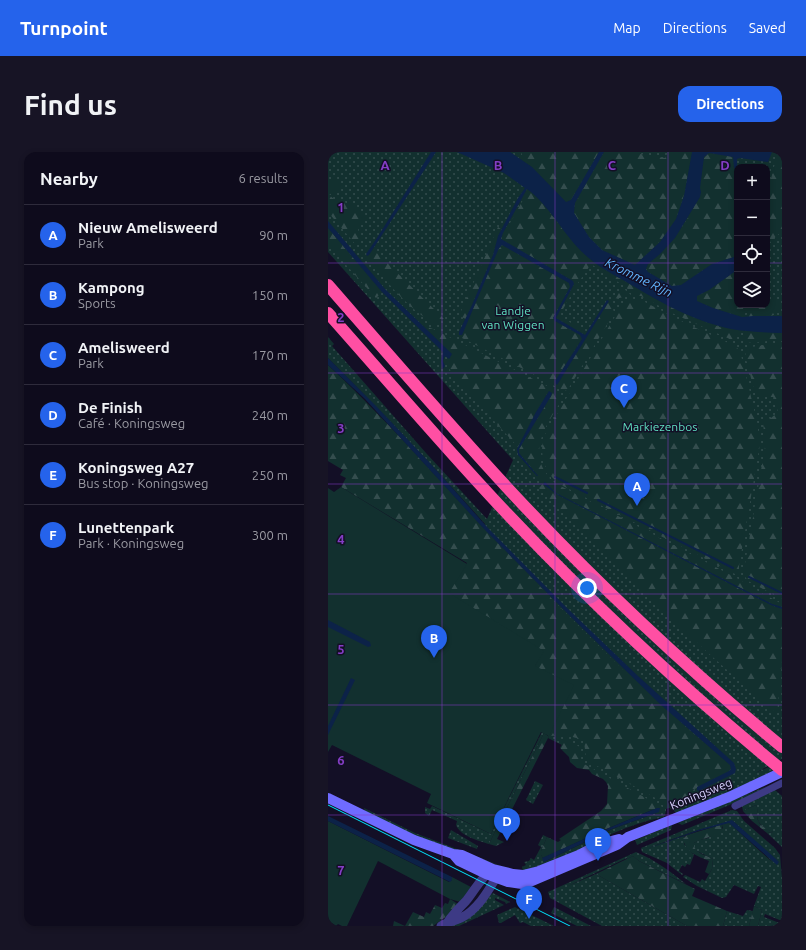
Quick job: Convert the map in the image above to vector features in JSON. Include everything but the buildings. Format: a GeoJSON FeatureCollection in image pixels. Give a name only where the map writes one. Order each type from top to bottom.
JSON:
{"type":"FeatureCollection","features":[{"type":"Feature","properties":{"kind":"highway"},"geometry":{"type":"LineString","coordinates":[[328,285],[478,456],[562,545],[666,646],[782,748]]}},
{"type":"Feature","properties":{"kind":"highway"},"geometry":{"type":"LineString","coordinates":[[328,313],[460,462],[545,553],[660,664],[782,771]]}},
{"type":"Feature","properties":{"kind":"main road","name":"Koningsweg"},"geometry":{"type":"LineString","coordinates":[[328,798],[404,835],[452,854],[462,855],[508,882],[522,884],[538,876],[617,845],[628,837],[729,798],[782,771]]}},
{"type":"Feature","properties":{"kind":"street","name":"Koningsweg"},"geometry":{"type":"LineString","coordinates":[[735,806],[782,783]]}},
{"type":"Feature","properties":{"kind":"street"},"geometry":{"type":"LineString","coordinates":[[444,924],[460,918],[471,910],[485,895],[491,873]]}},
{"type":"Feature","properties":{"kind":"green space"},"geometry":{"type":"Polygon","coordinates":[[[328,152],[782,152],[782,759],[755,773],[782,761],[782,766],[746,785],[678,814],[671,809],[681,803],[666,809],[664,817],[626,828],[605,837],[605,839],[551,862],[523,871],[522,867],[526,865],[524,862],[529,861],[531,858],[534,860],[541,847],[538,845],[543,835],[547,837],[541,851],[544,862],[612,829],[656,813],[579,761],[576,752],[548,738],[574,685],[535,666],[543,651],[448,593],[467,564],[485,524],[408,440],[328,358],[328,337],[334,344],[332,346],[426,453],[487,519],[513,460],[328,252],[328,152]]]}},
{"type":"Feature","properties":{"kind":"green space"},"geometry":{"type":"Polygon","coordinates":[[[521,152],[599,152],[571,200],[566,202],[525,162],[521,152]]]}},
{"type":"Feature","properties":{"kind":"green space"},"geometry":{"type":"Polygon","coordinates":[[[604,152],[638,152],[640,154],[665,158],[668,152],[692,152],[684,195],[676,218],[664,237],[635,265],[602,250],[589,237],[574,213],[575,203],[604,152]]]}},
{"type":"Feature","properties":{"kind":"green space"},"geometry":{"type":"Polygon","coordinates":[[[780,152],[782,152],[782,231],[770,242],[770,182],[775,163],[780,152]]]}},
{"type":"Feature","properties":{"kind":"green space"},"geometry":{"type":"Polygon","coordinates":[[[709,153],[734,157],[734,257],[712,264],[681,285],[672,286],[648,272],[646,266],[675,238],[691,213],[701,192],[702,161],[709,153]]]}},
{"type":"Feature","properties":{"kind":"green space"},"geometry":{"type":"Polygon","coordinates":[[[335,180],[342,186],[329,195],[335,200],[354,205],[364,218],[358,230],[361,234],[361,241],[356,245],[328,212],[328,184],[335,180]]]}},
{"type":"Feature","properties":{"kind":"green space","name":"Landje van Wiggen"},"geometry":{"type":"Polygon","coordinates":[[[527,189],[543,204],[576,246],[599,266],[690,316],[719,327],[740,330],[740,333],[732,340],[674,314],[641,296],[638,296],[625,287],[624,289],[631,295],[612,298],[624,286],[591,264],[559,316],[587,332],[585,335],[556,318],[574,284],[573,281],[502,240],[502,237],[523,200],[524,198],[522,198],[527,189]]]}},
{"type":"Feature","properties":{"kind":"green space"},"geometry":{"type":"Polygon","coordinates":[[[498,227],[502,230],[498,236],[493,255],[466,319],[459,316],[498,227]]]}},
{"type":"Feature","properties":{"kind":"green space"},"geometry":{"type":"Polygon","coordinates":[[[328,228],[382,292],[376,298],[328,245],[328,228]]]}},
{"type":"Feature","properties":{"kind":"green space","name":"Landje van Wiggen"},"geometry":{"type":"Polygon","coordinates":[[[502,245],[569,283],[570,287],[554,315],[555,321],[580,335],[582,339],[555,381],[557,384],[609,300],[612,305],[614,313],[567,391],[560,389],[460,337],[499,248],[502,245]]]}},
{"type":"Feature","properties":{"kind":"green space"},"geometry":{"type":"Polygon","coordinates":[[[373,249],[444,319],[435,324],[425,318],[406,302],[367,257],[373,249]]]}},
{"type":"Feature","properties":{"kind":"green space"},"geometry":{"type":"Polygon","coordinates":[[[734,272],[734,308],[744,308],[742,317],[713,308],[697,301],[697,296],[709,290],[734,272]]]}},
{"type":"Feature","properties":{"kind":"green space","name":"Markiezenbos"},"geometry":{"type":"Polygon","coordinates":[[[629,299],[641,300],[685,323],[735,346],[740,351],[757,422],[760,444],[739,573],[735,574],[561,485],[550,475],[544,463],[542,450],[544,436],[620,308],[624,302],[629,299]]]}},
{"type":"Feature","properties":{"kind":"green space"},"geometry":{"type":"Polygon","coordinates":[[[770,300],[778,300],[781,306],[779,311],[771,316],[746,318],[748,308],[770,308],[770,300]]]}},
{"type":"Feature","properties":{"kind":"green space"},"geometry":{"type":"Polygon","coordinates":[[[421,325],[433,329],[553,389],[561,395],[563,398],[545,430],[539,451],[540,462],[545,472],[555,483],[744,582],[782,604],[782,607],[772,604],[556,493],[538,476],[518,451],[551,396],[551,392],[549,391],[547,394],[518,447],[452,375],[449,362],[452,354],[421,325]]]}},
{"type":"Feature","properties":{"kind":"green space"},"geometry":{"type":"Polygon","coordinates":[[[744,331],[782,333],[782,339],[753,343],[744,342],[744,331]]]}},
{"type":"Feature","properties":{"kind":"green space"},"geometry":{"type":"Polygon","coordinates":[[[782,342],[782,599],[748,581],[744,575],[744,570],[765,447],[763,421],[771,418],[778,412],[774,397],[756,397],[745,350],[752,347],[782,342]]]}},
{"type":"Feature","properties":{"kind":"green space"},"geometry":{"type":"Polygon","coordinates":[[[328,365],[404,441],[501,546],[575,622],[668,711],[730,765],[731,769],[729,771],[691,791],[681,803],[671,809],[661,801],[588,761],[583,740],[566,735],[549,736],[497,839],[504,842],[496,846],[489,844],[544,733],[548,736],[535,666],[543,651],[448,593],[467,563],[341,487],[346,478],[340,475],[343,470],[328,461],[328,365]]]}},
{"type":"Feature","properties":{"kind":"green space"},"geometry":{"type":"Polygon","coordinates":[[[543,484],[558,495],[771,605],[782,609],[782,661],[777,714],[685,632],[597,547],[539,488],[543,484]]]}},
{"type":"Feature","properties":{"kind":"green space"},"geometry":{"type":"Polygon","coordinates":[[[341,487],[467,564],[449,593],[544,651],[535,666],[574,685],[549,736],[541,732],[491,834],[427,803],[431,794],[332,745],[328,752],[328,488],[334,492],[341,487]]]}},
{"type":"Feature","properties":{"kind":"green space"},"geometry":{"type":"Polygon","coordinates":[[[542,732],[544,733],[489,844],[470,838],[461,832],[456,825],[457,821],[432,810],[429,816],[425,813],[425,807],[430,809],[432,806],[491,834],[542,732]]]}},
{"type":"Feature","properties":{"kind":"green space"},"geometry":{"type":"Polygon","coordinates":[[[565,739],[580,747],[579,757],[584,764],[664,808],[657,808],[543,858],[541,851],[547,837],[558,842],[561,840],[559,839],[601,811],[607,804],[608,786],[606,782],[592,774],[589,770],[577,768],[570,762],[569,757],[560,748],[565,739]]]}},
{"type":"Feature","properties":{"kind":"green space"},"geometry":{"type":"Polygon","coordinates":[[[535,781],[543,785],[533,804],[526,800],[535,781]]]}},
{"type":"Feature","properties":{"kind":"green space"},"geometry":{"type":"Polygon","coordinates":[[[767,786],[746,798],[682,825],[678,823],[767,786]]]}},
{"type":"Feature","properties":{"kind":"green space"},"geometry":{"type":"Polygon","coordinates":[[[775,790],[782,796],[782,847],[767,833],[773,832],[760,824],[757,816],[756,805],[743,811],[742,806],[775,790]]]}},
{"type":"Feature","properties":{"kind":"green space"},"geometry":{"type":"Polygon","coordinates":[[[756,805],[757,819],[760,824],[773,832],[767,833],[752,821],[743,811],[756,805]]]}},
{"type":"Feature","properties":{"kind":"green space"},"geometry":{"type":"Polygon","coordinates":[[[364,808],[415,833],[512,870],[416,836],[365,812],[364,808]]]}},
{"type":"Feature","properties":{"kind":"green space"},"geometry":{"type":"Polygon","coordinates":[[[732,810],[737,811],[744,821],[775,848],[780,855],[782,878],[782,921],[765,914],[764,917],[782,924],[782,926],[758,926],[762,910],[754,906],[761,887],[758,886],[754,894],[734,885],[726,897],[722,898],[697,886],[683,877],[685,875],[700,882],[702,879],[705,881],[712,869],[713,859],[694,849],[694,843],[708,838],[723,828],[723,824],[730,822],[772,862],[733,821],[698,830],[648,848],[687,835],[684,837],[684,844],[694,855],[690,865],[687,864],[685,867],[682,865],[679,871],[683,874],[682,875],[667,863],[642,852],[641,848],[732,810]]]}},
{"type":"Feature","properties":{"kind":"green space"},"geometry":{"type":"Polygon","coordinates":[[[328,821],[449,882],[452,880],[452,877],[471,887],[460,902],[450,899],[378,861],[347,926],[338,924],[336,926],[328,926],[328,821]]]}},
{"type":"Feature","properties":{"kind":"green space"},"geometry":{"type":"Polygon","coordinates":[[[723,824],[720,832],[694,843],[694,846],[698,851],[713,859],[712,869],[709,874],[705,872],[709,861],[690,851],[683,839],[687,835],[723,824]]]}},
{"type":"Feature","properties":{"kind":"green space"},"geometry":{"type":"Polygon","coordinates":[[[672,825],[671,830],[637,845],[635,840],[672,825]]]}},
{"type":"Feature","properties":{"kind":"green space"},"geometry":{"type":"Polygon","coordinates":[[[451,830],[478,846],[477,849],[448,838],[451,830]]]}},
{"type":"Feature","properties":{"kind":"green space"},"geometry":{"type":"Polygon","coordinates":[[[636,852],[662,866],[686,884],[639,861],[633,856],[568,886],[596,874],[687,926],[602,926],[550,898],[548,892],[636,852]]]}},
{"type":"Feature","properties":{"kind":"green space"},"geometry":{"type":"Polygon","coordinates":[[[633,856],[639,861],[695,889],[692,896],[727,911],[723,926],[687,926],[596,874],[633,856]]]}},
{"type":"Feature","properties":{"kind":"green space"},"geometry":{"type":"Polygon","coordinates":[[[493,893],[510,902],[506,904],[505,902],[495,898],[495,900],[504,905],[459,926],[450,926],[493,893]]]}},
{"type":"Feature","properties":{"kind":"green space"},"geometry":{"type":"Polygon","coordinates":[[[450,899],[458,904],[447,916],[433,926],[405,926],[413,912],[424,917],[426,912],[430,914],[435,905],[442,908],[445,903],[448,904],[450,899]]]}},
{"type":"Feature","properties":{"kind":"green space"},"geometry":{"type":"Polygon","coordinates":[[[754,906],[762,910],[758,926],[749,926],[754,906]]]}},
{"type":"Feature","properties":{"kind":"green space"},"geometry":{"type":"Polygon","coordinates":[[[515,907],[554,926],[531,926],[523,922],[520,923],[515,915],[499,923],[497,915],[515,907]]]}},
{"type":"Feature","properties":{"kind":"green space"},"geometry":{"type":"Polygon","coordinates":[[[554,907],[591,926],[577,926],[551,913],[554,907]]]}},
{"type":"Feature","properties":{"kind":"green space"},"geometry":{"type":"Polygon","coordinates":[[[747,910],[753,911],[749,926],[723,926],[727,911],[743,916],[747,910]]]}},
{"type":"Feature","properties":{"kind":"green space"},"geometry":{"type":"Polygon","coordinates":[[[394,921],[405,926],[393,926],[394,921]]]}},
{"type":"Feature","properties":{"kind":"water"},"geometry":{"type":"Polygon","coordinates":[[[431,152],[436,152],[367,256],[366,254],[431,152]]]}},
{"type":"Feature","properties":{"kind":"water","name":"Kromme Rijn"},"geometry":{"type":"Polygon","coordinates":[[[457,152],[510,152],[532,167],[566,202],[571,200],[599,152],[604,152],[575,203],[574,213],[589,237],[602,250],[635,265],[660,242],[676,219],[684,196],[692,152],[772,152],[768,162],[740,158],[737,159],[737,164],[734,164],[734,167],[733,157],[709,153],[704,157],[700,197],[675,238],[648,264],[646,269],[648,272],[672,286],[681,285],[712,264],[734,257],[734,272],[709,290],[697,296],[697,301],[713,308],[742,317],[782,316],[782,333],[742,331],[719,326],[694,318],[646,294],[606,270],[586,255],[574,244],[535,195],[527,189],[501,239],[573,281],[574,284],[556,318],[585,335],[607,300],[609,301],[557,385],[555,381],[582,339],[580,335],[555,321],[553,318],[570,287],[569,283],[502,245],[499,248],[462,335],[459,335],[493,255],[498,236],[525,188],[504,173],[457,152]]]}},
{"type":"Feature","properties":{"kind":"water"},"geometry":{"type":"Polygon","coordinates":[[[328,221],[385,289],[452,354],[449,359],[445,356],[443,361],[445,366],[443,369],[441,362],[443,352],[382,292],[328,228],[328,221]]]}},
{"type":"Feature","properties":{"kind":"water"},"geometry":{"type":"Polygon","coordinates":[[[328,358],[429,462],[488,528],[567,608],[638,676],[734,763],[736,769],[735,773],[699,791],[697,790],[697,787],[729,771],[731,769],[730,765],[660,704],[485,530],[365,399],[328,365],[328,358]]]}},
{"type":"Feature","properties":{"kind":"water"},"geometry":{"type":"Polygon","coordinates":[[[549,391],[552,393],[551,396],[519,449],[519,453],[537,476],[518,455],[517,449],[536,412],[549,391]]]}},
{"type":"Feature","properties":{"kind":"water"},"geometry":{"type":"Polygon","coordinates":[[[545,482],[556,493],[772,604],[782,607],[782,609],[771,605],[558,495],[543,484],[545,482]]]}},
{"type":"Feature","properties":{"kind":"water"},"geometry":{"type":"Polygon","coordinates":[[[328,620],[370,642],[371,646],[368,647],[328,627],[328,620]]]}},
{"type":"Feature","properties":{"kind":"water"},"geometry":{"type":"Polygon","coordinates":[[[351,678],[355,680],[328,735],[328,726],[351,678]]]}},
{"type":"Feature","properties":{"kind":"water"},"geometry":{"type":"Polygon","coordinates":[[[660,808],[659,812],[612,829],[544,862],[542,858],[604,830],[660,808]]]}},
{"type":"Feature","properties":{"kind":"water"},"geometry":{"type":"Polygon","coordinates":[[[328,816],[452,877],[452,880],[450,882],[328,821],[328,816]]]}},
{"type":"Feature","properties":{"kind":"water"},"geometry":{"type":"Polygon","coordinates":[[[732,820],[779,862],[777,865],[729,823],[698,831],[647,849],[698,830],[732,820]]]}},
{"type":"Feature","properties":{"kind":"waterway"},"geometry":{"type":"LineString","coordinates":[[555,477],[587,493]]}},
{"type":"Feature","properties":{"kind":"waterway"},"geometry":{"type":"LineString","coordinates":[[598,500],[733,568]]}},
{"type":"Feature","properties":{"kind":"waterway"},"geometry":{"type":"LineString","coordinates":[[749,577],[782,593]]}},
{"type":"Feature","properties":{"kind":"tram line"},"geometry":{"type":"LineString","coordinates":[[328,805],[570,926]]}},
{"type":"Feature","properties":{"kind":"place","name":"Amelisweerd"},"geometry":{"type":"Point","coordinates":[624,408]}},
{"type":"Feature","properties":{"kind":"place","name":"Nieuw Amelisweerd"},"geometry":{"type":"Point","coordinates":[637,506]}},
{"type":"Feature","properties":{"kind":"place","name":"Kampong"},"geometry":{"type":"Point","coordinates":[434,658]}},
{"type":"Feature","properties":{"kind":"place","name":"De Finish"},"geometry":{"type":"Point","coordinates":[507,841]}},
{"type":"Feature","properties":{"kind":"place","name":"Koningsweg A27"},"geometry":{"type":"Point","coordinates":[598,861]}},
{"type":"Feature","properties":{"kind":"place","name":"Lunettenpark"},"geometry":{"type":"Point","coordinates":[529,919]}}]}
